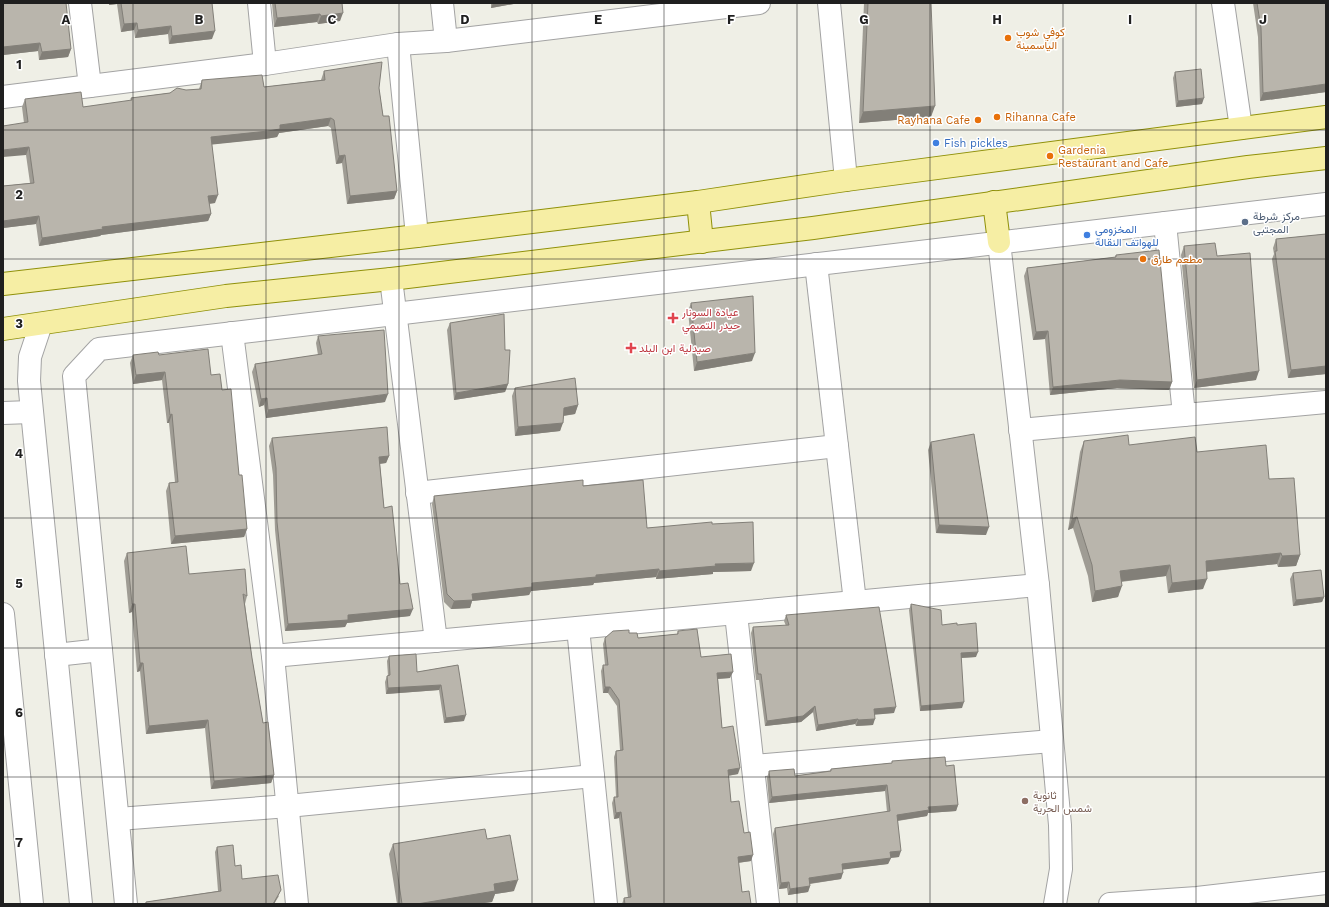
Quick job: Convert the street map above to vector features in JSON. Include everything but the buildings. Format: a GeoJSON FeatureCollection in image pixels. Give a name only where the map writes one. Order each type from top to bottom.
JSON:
{"type":"FeatureCollection","features":[{"type":"Feature","properties":{"kind":"main road"},"geometry":{"type":"LineString","coordinates":[[3,284],[698,202],[846,180],[1326,117]]}},
{"type":"Feature","properties":{"kind":"main road"},"geometry":{"type":"LineString","coordinates":[[3,329],[226,296],[391,279],[702,242],[1326,158]]}},
{"type":"Feature","properties":{"kind":"main road"},"geometry":{"type":"LineString","coordinates":[[698,202],[702,242]]}},
{"type":"Feature","properties":{"kind":"main road"},"geometry":{"type":"LineString","coordinates":[[994,202],[999,242]]}},
{"type":"Feature","properties":{"kind":"street"},"geometry":{"type":"LineString","coordinates":[[80,3],[90,86]]}},
{"type":"Feature","properties":{"kind":"street"},"geometry":{"type":"LineString","coordinates":[[258,3],[265,64]]}},
{"type":"Feature","properties":{"kind":"street"},"geometry":{"type":"LineString","coordinates":[[442,3],[446,41]]}},
{"type":"Feature","properties":{"kind":"street"},"geometry":{"type":"LineString","coordinates":[[3,97],[265,64],[398,44],[446,41],[630,10],[759,3]]}},
{"type":"Feature","properties":{"kind":"street"},"geometry":{"type":"LineString","coordinates":[[829,3],[846,180]]}},
{"type":"Feature","properties":{"kind":"street"},"geometry":{"type":"LineString","coordinates":[[1223,3],[1241,128]]}},
{"type":"Feature","properties":{"kind":"street"},"geometry":{"type":"LineString","coordinates":[[398,44],[417,236]]}},
{"type":"Feature","properties":{"kind":"street"},"geometry":{"type":"LineString","coordinates":[[126,904],[74,376],[99,349],[1326,204]]}},
{"type":"Feature","properties":{"kind":"street"},"geometry":{"type":"LineString","coordinates":[[1165,223],[1184,415]]}},
{"type":"Feature","properties":{"kind":"street"},"geometry":{"type":"LineString","coordinates":[[999,242],[1038,585],[1060,825],[1061,869],[1055,904]]}},
{"type":"Feature","properties":{"kind":"street"},"geometry":{"type":"LineString","coordinates":[[816,264],[855,602]]}},
{"type":"Feature","properties":{"kind":"street"},"geometry":{"type":"LineString","coordinates":[[391,279],[436,641]]}},
{"type":"Feature","properties":{"kind":"street"},"geometry":{"type":"LineString","coordinates":[[41,324],[30,358],[29,369],[81,904]]}},
{"type":"Feature","properties":{"kind":"street"},"geometry":{"type":"LineString","coordinates":[[232,333],[272,656],[297,904]]}},
{"type":"Feature","properties":{"kind":"street"},"geometry":{"type":"LineString","coordinates":[[1020,430],[1326,402]]}},
{"type":"Feature","properties":{"kind":"street"},"geometry":{"type":"LineString","coordinates":[[3,413],[32,412]]}},
{"type":"Feature","properties":{"kind":"street"},"geometry":{"type":"LineString","coordinates":[[417,493],[837,446]]}},
{"type":"Feature","properties":{"kind":"street"},"geometry":{"type":"LineString","coordinates":[[272,656],[1038,585]]}},
{"type":"Feature","properties":{"kind":"street"},"geometry":{"type":"LineString","coordinates":[[3,614],[5,661],[32,904]]}},
{"type":"Feature","properties":{"kind":"street"},"geometry":{"type":"LineString","coordinates":[[736,614],[768,904]]}},
{"type":"Feature","properties":{"kind":"street"},"geometry":{"type":"LineString","coordinates":[[578,628],[606,904]]}},
{"type":"Feature","properties":{"kind":"street"},"geometry":{"type":"LineString","coordinates":[[56,655],[101,650]]}},
{"type":"Feature","properties":{"kind":"street"},"geometry":{"type":"LineString","coordinates":[[753,766],[1052,741]]}},
{"type":"Feature","properties":{"kind":"street"},"geometry":{"type":"LineString","coordinates":[[118,819],[288,806],[593,776]]}},
{"type":"Feature","properties":{"kind":"street"},"geometry":{"type":"LineString","coordinates":[[1110,904],[1198,901],[1326,883]]}},
{"type":"Feature","properties":{"kind":"place","name":"كوفي شوب الياسمينة"},"geometry":{"type":"Point","coordinates":[1008,38]}},
{"type":"Feature","properties":{"kind":"place","name":"Rihanna Cafe"},"geometry":{"type":"Point","coordinates":[997,117]}},
{"type":"Feature","properties":{"kind":"place","name":"Rayhana Cafe"},"geometry":{"type":"Point","coordinates":[978,120]}},
{"type":"Feature","properties":{"kind":"place","name":"Fish pickles"},"geometry":{"type":"Point","coordinates":[936,143]}},
{"type":"Feature","properties":{"kind":"place","name":"Gardenia Restaurant and Cafe"},"geometry":{"type":"Point","coordinates":[1050,156]}},
{"type":"Feature","properties":{"kind":"place","name":"مركز شرطة المجتبى"},"geometry":{"type":"Point","coordinates":[1245,222]}},
{"type":"Feature","properties":{"kind":"place","name":"المخزومي للهواتف النقالة"},"geometry":{"type":"Point","coordinates":[1087,235]}},
{"type":"Feature","properties":{"kind":"place","name":"مطعم طارق"},"geometry":{"type":"Point","coordinates":[1143,259]}},
{"type":"Feature","properties":{"kind":"place","name":"عيادة السونار حيدر التميمي"},"geometry":{"type":"Point","coordinates":[673,318]}},
{"type":"Feature","properties":{"kind":"place","name":"صيدلية ابن البلد"},"geometry":{"type":"Point","coordinates":[631,348]}},
{"type":"Feature","properties":{"kind":"place","name":"ثانوية شمس الحرية"},"geometry":{"type":"Point","coordinates":[1025,801]}}]}
